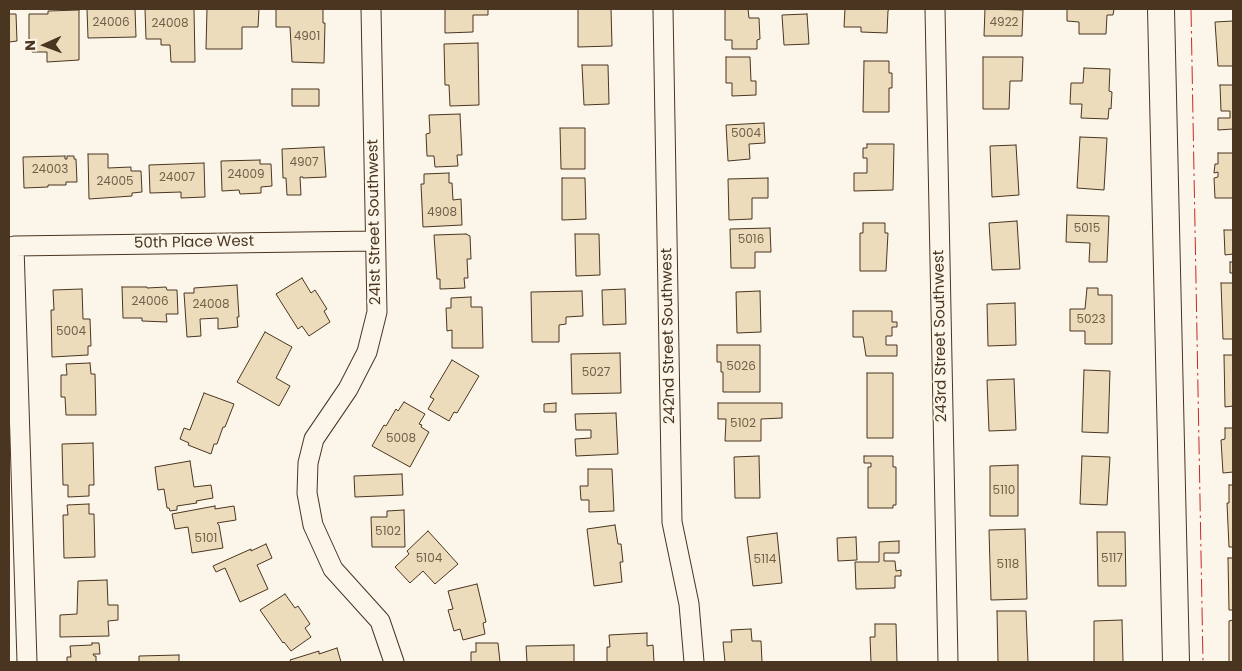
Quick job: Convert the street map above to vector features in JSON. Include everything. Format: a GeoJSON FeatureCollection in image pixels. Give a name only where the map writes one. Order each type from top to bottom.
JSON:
{"type":"FeatureCollection","features":[{"type":"Feature","properties":{"kind":"main road"},"geometry":{"type":"LineString","coordinates":[[1161,9],[1176,662]]}},
{"type":"Feature","properties":{"kind":"street","name":"241st Street Southwest"},"geometry":{"type":"LineString","coordinates":[[371,9],[376,312],[367,352],[348,388],[314,439],[308,463],[307,493],[313,525],[333,569],[380,621],[394,662]]}},
{"type":"Feature","properties":{"kind":"street","name":"242nd Street Southwest"},"geometry":{"type":"LineString","coordinates":[[663,9],[672,522],[689,604],[694,662]]}},
{"type":"Feature","properties":{"kind":"street","name":"243rd Street Southwest"},"geometry":{"type":"LineString","coordinates":[[935,9],[948,662]]}},
{"type":"Feature","properties":{"kind":"street","name":"50th Place West"},"geometry":{"type":"LineString","coordinates":[[28,662],[14,246],[374,241]]}},
{"type":"Feature","properties":{"kind":"building"},"geometry":{"type":"Polygon","coordinates":[[[87,9],[135,9],[136,37],[88,38],[87,9]]]}},
{"type":"Feature","properties":{"kind":"building"},"geometry":{"type":"Polygon","coordinates":[[[145,9],[194,9],[195,62],[171,62],[170,45],[161,45],[161,39],[146,39],[145,9]]]}},
{"type":"Feature","properties":{"kind":"building"},"geometry":{"type":"Polygon","coordinates":[[[207,9],[259,9],[258,27],[242,27],[242,49],[206,49],[207,9]]]}},
{"type":"Feature","properties":{"kind":"building"},"geometry":{"type":"Polygon","coordinates":[[[276,9],[323,9],[323,23],[325,23],[324,63],[292,62],[290,27],[276,27],[276,9]]]}},
{"type":"Feature","properties":{"kind":"building"},"geometry":{"type":"Polygon","coordinates":[[[445,9],[488,9],[488,15],[473,15],[473,32],[445,33],[445,9]]]}},
{"type":"Feature","properties":{"kind":"building"},"geometry":{"type":"Polygon","coordinates":[[[578,9],[611,9],[612,46],[578,47],[578,9]]]}},
{"type":"Feature","properties":{"kind":"building"},"geometry":{"type":"Polygon","coordinates":[[[725,9],[748,9],[749,18],[759,18],[760,39],[757,40],[757,49],[732,49],[732,40],[725,40],[725,9]]]}},
{"type":"Feature","properties":{"kind":"building"},"geometry":{"type":"Polygon","coordinates":[[[845,9],[889,9],[887,33],[861,32],[861,27],[844,27],[845,9]]]}},
{"type":"Feature","properties":{"kind":"building"},"geometry":{"type":"Polygon","coordinates":[[[985,9],[1023,10],[1022,36],[984,36],[985,9]]]}},
{"type":"Feature","properties":{"kind":"building"},"geometry":{"type":"Polygon","coordinates":[[[1067,9],[1114,9],[1113,15],[1107,15],[1106,34],[1079,34],[1079,22],[1067,21],[1067,9]]]}},
{"type":"Feature","properties":{"kind":"building"},"geometry":{"type":"Polygon","coordinates":[[[79,10],[79,60],[47,62],[47,52],[32,52],[32,44],[29,44],[29,14],[48,14],[48,11],[79,10]]]}},
{"type":"Feature","properties":{"kind":"building"},"geometry":{"type":"Polygon","coordinates":[[[9,14],[16,14],[17,41],[9,42],[9,14]]]}},
{"type":"Feature","properties":{"kind":"building"},"geometry":{"type":"Polygon","coordinates":[[[807,14],[809,44],[784,45],[782,15],[807,14]]]}},
{"type":"Feature","properties":{"kind":"building"},"geometry":{"type":"Polygon","coordinates":[[[1233,21],[1233,66],[1218,66],[1215,22],[1233,21]]]}},
{"type":"Feature","properties":{"kind":"building"},"geometry":{"type":"Polygon","coordinates":[[[478,43],[479,105],[450,106],[449,85],[445,85],[444,44],[478,43]]]}},
{"type":"Feature","properties":{"kind":"building"},"geometry":{"type":"Polygon","coordinates":[[[726,57],[750,57],[751,81],[756,81],[756,95],[732,96],[732,83],[726,83],[726,57]]]}},
{"type":"Feature","properties":{"kind":"building"},"geometry":{"type":"Polygon","coordinates":[[[983,57],[1023,57],[1022,81],[1010,81],[1009,109],[983,109],[983,57]]]}},
{"type":"Feature","properties":{"kind":"building"},"geometry":{"type":"Polygon","coordinates":[[[864,61],[889,61],[889,73],[892,73],[892,88],[889,88],[889,112],[863,112],[864,61]]]}},
{"type":"Feature","properties":{"kind":"building"},"geometry":{"type":"Polygon","coordinates":[[[582,65],[608,65],[609,104],[584,105],[582,65]]]}},
{"type":"Feature","properties":{"kind":"building"},"geometry":{"type":"Polygon","coordinates":[[[1084,68],[1110,69],[1109,91],[1112,92],[1111,109],[1109,108],[1108,119],[1081,118],[1082,104],[1070,104],[1071,83],[1083,83],[1084,68]]]}},
{"type":"Feature","properties":{"kind":"building"},"geometry":{"type":"Polygon","coordinates":[[[1220,85],[1233,85],[1233,129],[1218,130],[1218,118],[1230,118],[1230,111],[1221,111],[1220,85]]]}},
{"type":"Feature","properties":{"kind":"building"},"geometry":{"type":"Polygon","coordinates":[[[292,89],[319,89],[319,106],[292,106],[292,89]]]}},
{"type":"Feature","properties":{"kind":"building"},"geometry":{"type":"Polygon","coordinates":[[[460,114],[462,155],[457,155],[458,166],[435,167],[434,156],[427,156],[426,134],[430,133],[429,115],[460,114]]]}},
{"type":"Feature","properties":{"kind":"building"},"geometry":{"type":"Polygon","coordinates":[[[764,123],[765,143],[749,144],[750,159],[728,161],[726,125],[764,123]]]}},
{"type":"Feature","properties":{"kind":"building"},"geometry":{"type":"Polygon","coordinates":[[[560,128],[585,128],[585,169],[561,169],[560,128]]]}},
{"type":"Feature","properties":{"kind":"building"},"geometry":{"type":"Polygon","coordinates":[[[1080,137],[1107,138],[1104,190],[1077,188],[1080,137]]]}},
{"type":"Feature","properties":{"kind":"building"},"geometry":{"type":"Polygon","coordinates":[[[867,144],[894,144],[893,190],[854,191],[854,173],[867,173],[867,158],[863,158],[863,148],[867,148],[867,144]]]}},
{"type":"Feature","properties":{"kind":"building"},"geometry":{"type":"Polygon","coordinates":[[[1016,145],[1019,195],[992,197],[990,146],[1016,145]]]}},
{"type":"Feature","properties":{"kind":"building"},"geometry":{"type":"Polygon","coordinates":[[[324,147],[326,177],[300,177],[301,195],[287,195],[286,178],[283,178],[282,149],[324,147]]]}},
{"type":"Feature","properties":{"kind":"building"},"geometry":{"type":"Polygon","coordinates":[[[1218,153],[1233,153],[1233,198],[1215,198],[1214,178],[1218,177],[1218,172],[1214,173],[1215,164],[1218,164],[1218,153]]]}},
{"type":"Feature","properties":{"kind":"building"},"geometry":{"type":"Polygon","coordinates":[[[88,154],[108,154],[108,168],[131,167],[131,171],[141,171],[142,192],[132,193],[132,196],[89,199],[88,154]]]}},
{"type":"Feature","properties":{"kind":"building"},"geometry":{"type":"Polygon","coordinates":[[[65,156],[65,159],[67,159],[67,156],[74,156],[74,159],[76,159],[77,182],[66,182],[66,185],[24,188],[23,157],[65,156]]]}},
{"type":"Feature","properties":{"kind":"building"},"geometry":{"type":"Polygon","coordinates":[[[260,160],[260,164],[271,164],[272,186],[261,187],[261,193],[240,194],[239,190],[222,191],[221,161],[260,160]]]}},
{"type":"Feature","properties":{"kind":"building"},"geometry":{"type":"Polygon","coordinates":[[[204,163],[205,197],[181,198],[181,192],[150,193],[149,165],[204,163]]]}},
{"type":"Feature","properties":{"kind":"building"},"geometry":{"type":"Polygon","coordinates":[[[449,173],[449,183],[452,183],[453,200],[461,199],[462,225],[423,227],[421,184],[424,184],[424,174],[449,173]]]}},
{"type":"Feature","properties":{"kind":"building"},"geometry":{"type":"Polygon","coordinates":[[[562,178],[585,178],[586,219],[562,220],[562,178]]]}},
{"type":"Feature","properties":{"kind":"building"},"geometry":{"type":"Polygon","coordinates":[[[768,178],[768,198],[752,198],[752,219],[729,220],[728,179],[768,178]]]}},
{"type":"Feature","properties":{"kind":"building"},"geometry":{"type":"Polygon","coordinates":[[[1067,215],[1109,216],[1107,262],[1089,262],[1090,243],[1066,242],[1067,215]]]}},
{"type":"Feature","properties":{"kind":"building"},"geometry":{"type":"Polygon","coordinates":[[[1017,221],[1020,269],[992,270],[989,223],[1017,221]]]}},
{"type":"Feature","properties":{"kind":"building"},"geometry":{"type":"Polygon","coordinates":[[[863,223],[885,223],[885,233],[888,233],[886,271],[860,271],[860,233],[863,233],[863,223]]]}},
{"type":"Feature","properties":{"kind":"building"},"geometry":{"type":"Polygon","coordinates":[[[770,228],[771,252],[755,252],[755,268],[731,268],[730,229],[770,228]]]}},
{"type":"Feature","properties":{"kind":"building"},"geometry":{"type":"Polygon","coordinates":[[[1224,230],[1233,230],[1233,254],[1225,255],[1224,230]]]}},
{"type":"Feature","properties":{"kind":"building"},"geometry":{"type":"Polygon","coordinates":[[[466,234],[470,236],[471,259],[467,259],[468,278],[464,278],[465,288],[440,289],[440,279],[437,279],[434,235],[466,234]]]}},
{"type":"Feature","properties":{"kind":"building"},"geometry":{"type":"Polygon","coordinates":[[[575,234],[599,234],[600,275],[576,276],[575,234]]]}},
{"type":"Feature","properties":{"kind":"building"},"geometry":{"type":"Polygon","coordinates":[[[1230,262],[1233,262],[1233,273],[1230,273],[1230,262]]]}},
{"type":"Feature","properties":{"kind":"building"},"geometry":{"type":"Polygon","coordinates":[[[302,278],[311,293],[315,290],[327,309],[324,311],[330,322],[309,336],[302,326],[298,329],[276,294],[302,278]]]}},
{"type":"Feature","properties":{"kind":"building"},"geometry":{"type":"Polygon","coordinates":[[[1221,283],[1233,283],[1233,339],[1223,339],[1221,283]]]}},
{"type":"Feature","properties":{"kind":"building"},"geometry":{"type":"Polygon","coordinates":[[[237,285],[238,327],[218,329],[218,318],[200,319],[201,336],[187,337],[184,293],[194,293],[194,288],[237,285]]]}},
{"type":"Feature","properties":{"kind":"building"},"geometry":{"type":"Polygon","coordinates":[[[122,287],[166,287],[167,290],[177,290],[178,314],[166,314],[167,322],[142,321],[142,318],[123,318],[122,287]]]}},
{"type":"Feature","properties":{"kind":"building"},"geometry":{"type":"Polygon","coordinates":[[[1087,288],[1098,288],[1098,295],[1112,295],[1112,344],[1085,344],[1085,331],[1070,331],[1070,309],[1085,309],[1087,288]]]}},
{"type":"Feature","properties":{"kind":"building"},"geometry":{"type":"Polygon","coordinates":[[[82,289],[83,319],[90,319],[91,346],[88,346],[88,355],[52,357],[51,310],[54,310],[53,290],[82,289]]]}},
{"type":"Feature","properties":{"kind":"building"},"geometry":{"type":"Polygon","coordinates":[[[625,289],[626,324],[603,325],[602,290],[625,289]]]}},
{"type":"Feature","properties":{"kind":"building"},"geometry":{"type":"Polygon","coordinates":[[[582,291],[583,316],[566,317],[566,324],[559,325],[559,342],[532,342],[531,292],[582,291]]]}},
{"type":"Feature","properties":{"kind":"building"},"geometry":{"type":"Polygon","coordinates":[[[760,291],[761,332],[737,333],[736,292],[760,291]]]}},
{"type":"Feature","properties":{"kind":"building"},"geometry":{"type":"Polygon","coordinates":[[[471,297],[471,307],[482,307],[483,348],[452,348],[452,330],[447,331],[446,308],[451,308],[451,298],[471,297]]]}},
{"type":"Feature","properties":{"kind":"building"},"geometry":{"type":"Polygon","coordinates":[[[1015,303],[1016,345],[988,346],[987,304],[1015,303]]]}},
{"type":"Feature","properties":{"kind":"building"},"geometry":{"type":"Polygon","coordinates":[[[853,311],[892,311],[892,322],[897,322],[897,327],[892,327],[892,336],[886,336],[886,345],[897,345],[897,356],[866,356],[863,337],[853,337],[853,311]]]}},
{"type":"Feature","properties":{"kind":"building"},"geometry":{"type":"Polygon","coordinates":[[[265,332],[292,347],[276,378],[290,386],[279,406],[237,382],[265,332]]]}},
{"type":"Feature","properties":{"kind":"building"},"geometry":{"type":"Polygon","coordinates":[[[717,345],[760,345],[760,392],[723,392],[723,372],[721,372],[721,362],[717,362],[717,345]]]}},
{"type":"Feature","properties":{"kind":"building"},"geometry":{"type":"Polygon","coordinates":[[[620,353],[621,393],[572,394],[571,354],[620,353]]]}},
{"type":"Feature","properties":{"kind":"building"},"geometry":{"type":"Polygon","coordinates":[[[1224,355],[1233,355],[1233,406],[1225,407],[1224,355]]]}},
{"type":"Feature","properties":{"kind":"building"},"geometry":{"type":"Polygon","coordinates":[[[452,360],[479,376],[457,413],[454,412],[449,421],[428,409],[434,399],[430,397],[452,360]]]}},
{"type":"Feature","properties":{"kind":"building"},"geometry":{"type":"Polygon","coordinates":[[[90,363],[91,374],[95,374],[96,415],[66,415],[65,397],[61,397],[61,375],[67,375],[66,364],[90,363]]]}},
{"type":"Feature","properties":{"kind":"building"},"geometry":{"type":"Polygon","coordinates":[[[1084,370],[1110,371],[1108,433],[1082,432],[1084,370]]]}},
{"type":"Feature","properties":{"kind":"building"},"geometry":{"type":"Polygon","coordinates":[[[867,373],[893,373],[893,438],[867,438],[867,373]]]}},
{"type":"Feature","properties":{"kind":"building"},"geometry":{"type":"Polygon","coordinates":[[[1014,379],[1016,430],[989,431],[987,380],[1014,379]]]}},
{"type":"Feature","properties":{"kind":"building"},"geometry":{"type":"Polygon","coordinates":[[[204,393],[234,404],[211,454],[188,445],[189,443],[180,439],[184,428],[190,430],[204,393]]]}},
{"type":"Feature","properties":{"kind":"building"},"geometry":{"type":"Polygon","coordinates":[[[404,402],[425,414],[419,424],[429,432],[410,467],[372,446],[384,425],[386,426],[396,409],[398,411],[404,402]]]}},
{"type":"Feature","properties":{"kind":"building"},"geometry":{"type":"Polygon","coordinates":[[[556,403],[556,412],[544,412],[544,404],[556,403]]]}},
{"type":"Feature","properties":{"kind":"building"},"geometry":{"type":"Polygon","coordinates":[[[718,403],[782,403],[782,418],[761,419],[761,441],[725,441],[726,419],[718,419],[718,403]]]}},
{"type":"Feature","properties":{"kind":"building"},"geometry":{"type":"Polygon","coordinates":[[[616,413],[618,454],[576,456],[575,439],[591,438],[591,430],[576,430],[575,414],[616,413]]]}},
{"type":"Feature","properties":{"kind":"building"},"geometry":{"type":"Polygon","coordinates":[[[1225,428],[1233,428],[1233,472],[1223,473],[1221,440],[1225,439],[1225,428]]]}},
{"type":"Feature","properties":{"kind":"building"},"geometry":{"type":"Polygon","coordinates":[[[93,443],[94,485],[89,485],[89,496],[68,497],[68,485],[63,485],[62,444],[93,443]]]}},
{"type":"Feature","properties":{"kind":"building"},"geometry":{"type":"Polygon","coordinates":[[[759,456],[760,498],[735,498],[734,457],[759,456]]]}},
{"type":"Feature","properties":{"kind":"building"},"geometry":{"type":"Polygon","coordinates":[[[864,456],[893,456],[893,467],[896,467],[896,505],[893,505],[893,508],[868,508],[868,467],[871,467],[871,463],[864,463],[864,456]]]}},
{"type":"Feature","properties":{"kind":"building"},"geometry":{"type":"Polygon","coordinates":[[[1082,456],[1110,457],[1107,505],[1080,504],[1082,456]]]}},
{"type":"Feature","properties":{"kind":"building"},"geometry":{"type":"Polygon","coordinates":[[[190,461],[194,487],[211,485],[213,498],[177,506],[177,510],[170,511],[167,508],[164,489],[158,490],[155,467],[190,461]]]}},
{"type":"Feature","properties":{"kind":"building"},"geometry":{"type":"Polygon","coordinates":[[[1018,465],[1018,516],[990,516],[990,466],[1018,465]]]}},
{"type":"Feature","properties":{"kind":"building"},"geometry":{"type":"Polygon","coordinates":[[[588,469],[612,469],[614,511],[589,512],[589,500],[581,500],[580,486],[588,486],[588,469]]]}},
{"type":"Feature","properties":{"kind":"building"},"geometry":{"type":"Polygon","coordinates":[[[402,474],[403,495],[355,497],[354,476],[402,474]]]}},
{"type":"Feature","properties":{"kind":"building"},"geometry":{"type":"Polygon","coordinates":[[[1229,485],[1233,485],[1233,547],[1229,547],[1227,503],[1229,503],[1229,485]]]}},
{"type":"Feature","properties":{"kind":"building"},"geometry":{"type":"Polygon","coordinates":[[[89,504],[89,514],[94,514],[95,557],[64,558],[63,515],[68,515],[67,505],[89,504]]]}},
{"type":"Feature","properties":{"kind":"building"},"geometry":{"type":"Polygon","coordinates":[[[215,506],[215,509],[234,506],[236,520],[217,523],[223,548],[192,553],[188,527],[175,529],[172,514],[215,506]]]}},
{"type":"Feature","properties":{"kind":"building"},"geometry":{"type":"Polygon","coordinates":[[[404,510],[405,547],[372,547],[371,517],[387,517],[387,511],[404,510]]]}},
{"type":"Feature","properties":{"kind":"building"},"geometry":{"type":"Polygon","coordinates":[[[615,525],[618,544],[621,544],[623,562],[620,562],[622,582],[594,586],[587,529],[615,525]]]}},
{"type":"Feature","properties":{"kind":"building"},"geometry":{"type":"Polygon","coordinates":[[[1025,529],[1027,599],[991,600],[989,530],[1025,529]]]}},
{"type":"Feature","properties":{"kind":"building"},"geometry":{"type":"Polygon","coordinates":[[[428,531],[458,564],[435,584],[423,571],[410,583],[395,567],[409,554],[407,551],[428,531]]]}},
{"type":"Feature","properties":{"kind":"building"},"geometry":{"type":"Polygon","coordinates":[[[1097,532],[1125,532],[1126,586],[1098,586],[1097,532]]]}},
{"type":"Feature","properties":{"kind":"building"},"geometry":{"type":"Polygon","coordinates":[[[777,533],[782,583],[753,586],[747,537],[777,533]]]}},
{"type":"Feature","properties":{"kind":"building"},"geometry":{"type":"Polygon","coordinates":[[[856,537],[857,560],[838,561],[837,538],[856,537]]]}},
{"type":"Feature","properties":{"kind":"building"},"geometry":{"type":"Polygon","coordinates":[[[899,541],[899,553],[884,553],[884,561],[895,561],[896,571],[901,570],[901,576],[895,576],[895,588],[856,589],[855,562],[879,562],[879,542],[899,541]]]}},
{"type":"Feature","properties":{"kind":"building"},"geometry":{"type":"Polygon","coordinates":[[[266,544],[272,558],[257,565],[268,589],[240,602],[225,568],[216,572],[213,566],[266,544]]]}},
{"type":"Feature","properties":{"kind":"building"},"geometry":{"type":"Polygon","coordinates":[[[1228,558],[1233,558],[1233,610],[1229,610],[1228,558]]]}},
{"type":"Feature","properties":{"kind":"building"},"geometry":{"type":"Polygon","coordinates":[[[107,580],[108,605],[118,605],[118,620],[108,621],[109,636],[60,637],[60,615],[77,614],[78,581],[107,580]]]}},
{"type":"Feature","properties":{"kind":"building"},"geometry":{"type":"Polygon","coordinates":[[[477,584],[486,622],[483,623],[485,634],[463,640],[460,629],[454,631],[448,610],[453,609],[448,591],[477,584]]]}},
{"type":"Feature","properties":{"kind":"building"},"geometry":{"type":"Polygon","coordinates":[[[285,594],[295,608],[298,606],[310,624],[305,628],[311,637],[291,651],[283,643],[260,610],[285,594]]]}},
{"type":"Feature","properties":{"kind":"building"},"geometry":{"type":"Polygon","coordinates":[[[997,611],[1026,611],[1028,662],[998,662],[997,611]]]}},
{"type":"Feature","properties":{"kind":"building"},"geometry":{"type":"Polygon","coordinates":[[[1122,620],[1123,662],[1094,662],[1094,621],[1122,620]]]}},
{"type":"Feature","properties":{"kind":"building"},"geometry":{"type":"Polygon","coordinates":[[[1233,620],[1233,662],[1229,662],[1229,621],[1233,620]]]}},
{"type":"Feature","properties":{"kind":"building"},"geometry":{"type":"Polygon","coordinates":[[[875,624],[896,624],[897,662],[871,662],[870,637],[875,637],[875,624]]]}},
{"type":"Feature","properties":{"kind":"building"},"geometry":{"type":"Polygon","coordinates":[[[751,629],[752,641],[761,641],[762,662],[725,662],[723,642],[732,642],[731,630],[751,629]]]}},
{"type":"Feature","properties":{"kind":"building"},"geometry":{"type":"Polygon","coordinates":[[[647,633],[647,646],[653,645],[654,662],[607,662],[607,647],[610,647],[609,635],[647,633]]]}},
{"type":"Feature","properties":{"kind":"building"},"geometry":{"type":"Polygon","coordinates":[[[92,643],[99,643],[100,654],[93,654],[96,656],[96,662],[67,662],[67,657],[71,657],[70,646],[92,645],[92,643]]]}},
{"type":"Feature","properties":{"kind":"building"},"geometry":{"type":"Polygon","coordinates":[[[476,643],[498,643],[500,662],[471,662],[471,652],[476,652],[476,643]]]}},
{"type":"Feature","properties":{"kind":"building"},"geometry":{"type":"Polygon","coordinates":[[[574,645],[574,662],[527,662],[526,646],[574,645]]]}},
{"type":"Feature","properties":{"kind":"building"},"geometry":{"type":"Polygon","coordinates":[[[337,648],[341,662],[291,662],[290,660],[319,651],[319,654],[337,648]]]}},
{"type":"Feature","properties":{"kind":"building"},"geometry":{"type":"Polygon","coordinates":[[[179,655],[179,662],[139,662],[139,656],[179,655]]]}},
{"type":"Feature","properties":{"kind":"power"},"geometry":{"type":"LineString","coordinates":[[1191,9],[1203,662]]}}]}
